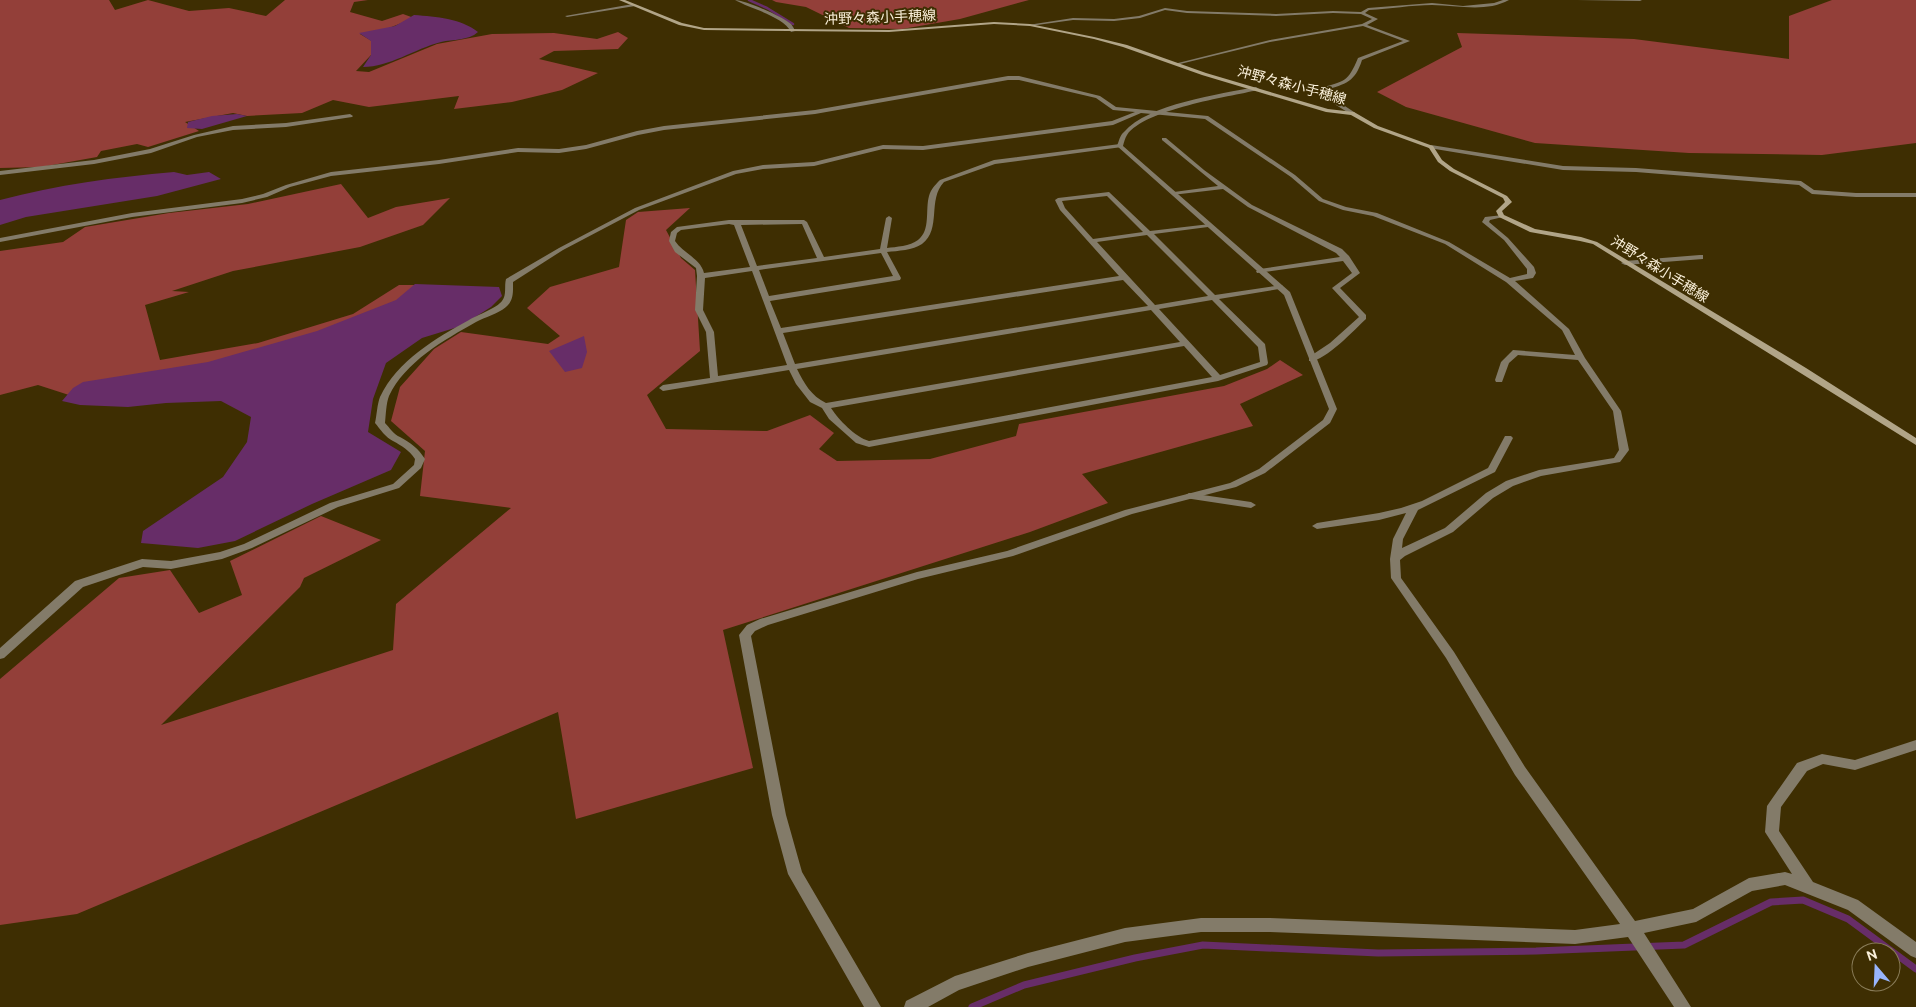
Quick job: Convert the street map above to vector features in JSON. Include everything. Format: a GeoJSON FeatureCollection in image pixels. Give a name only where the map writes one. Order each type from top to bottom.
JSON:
{"type":"FeatureCollection","features":[{"type":"Feature","properties":{"kind":"main road","name":"沖野々森小手穂線"},"geometry":{"type":"LineString","coordinates":[[621,0],[681,24],[704,29],[793,31],[911,30],[994,22],[1030,25],[1109,41],[1176,64],[1328,111],[1352,113],[1376,127],[1432,147]]}},
{"type":"Feature","properties":{"kind":"main road"},"geometry":{"type":"LineString","coordinates":[[1432,147],[1440,161],[1452,170],[1505,196],[1508,202],[1499,211],[1501,216]]}},
{"type":"Feature","properties":{"kind":"main road","name":"沖野々森小手穂線"},"geometry":{"type":"LineString","coordinates":[[1501,216],[1523,228],[1538,233],[1585,239],[1595,243],[1804,370],[1916,442]]}},
{"type":"Feature","properties":{"kind":"street"},"geometry":{"type":"LineString","coordinates":[[737,0],[754,6],[790,25],[793,31]]}},
{"type":"Feature","properties":{"kind":"street"},"geometry":{"type":"LineString","coordinates":[[1362,13],[1368,9],[1441,2],[1463,7],[1495,4],[1507,0]]}},
{"type":"Feature","properties":{"kind":"street"},"geometry":{"type":"LineString","coordinates":[[1579,0],[1640,0]]}},
{"type":"Feature","properties":{"kind":"street"},"geometry":{"type":"LineString","coordinates":[[567,16],[633,5]]}},
{"type":"Feature","properties":{"kind":"street"},"geometry":{"type":"LineString","coordinates":[[1030,25],[1074,19],[1114,20],[1140,17],[1165,8],[1187,12],[1276,15],[1333,12],[1362,13],[1376,19],[1363,25],[1270,41],[1176,64]]}},
{"type":"Feature","properties":{"kind":"street"},"geometry":{"type":"LineString","coordinates":[[1352,113],[1327,99],[1322,94],[1322,89],[1349,80],[1355,76],[1360,60],[1367,55],[1408,41],[1363,25]]}},
{"type":"Feature","properties":{"kind":"street"},"geometry":{"type":"LineString","coordinates":[[0,240],[132,215],[242,201],[265,196],[288,186],[331,174],[439,162],[518,150],[559,151],[586,148],[653,130],[822,110],[1008,78],[1019,78],[1098,97],[1112,108],[1206,117],[1293,176],[1321,200],[1345,209],[1374,214],[1447,243],[1509,280],[1564,329],[1581,358],[1617,410],[1624,450],[1617,460],[1550,470],[1527,476],[1496,491],[1447,532],[1405,549],[1395,559]]}},
{"type":"Feature","properties":{"kind":"street"},"geometry":{"type":"LineString","coordinates":[[1120,146],[1123,137],[1138,122],[1184,103],[1256,89]]}},
{"type":"Feature","properties":{"kind":"street"},"geometry":{"type":"LineString","coordinates":[[0,655],[79,584],[142,564],[171,565],[222,555],[248,546],[334,505],[396,486],[418,466],[420,459],[414,451],[395,439],[380,423],[384,397],[391,385],[413,360],[433,345],[504,305],[510,298],[509,281],[561,249],[637,209],[708,181],[748,169],[814,164],[884,147],[923,148],[1113,123],[1141,112]]}},
{"type":"Feature","properties":{"kind":"street"},"geometry":{"type":"LineString","coordinates":[[0,173],[94,162],[151,151],[196,136],[233,128],[286,125],[350,116]]}},
{"type":"Feature","properties":{"kind":"street"},"geometry":{"type":"LineString","coordinates":[[1164,139],[1223,187],[1250,206],[1339,251],[1346,258],[1356,273],[1336,288],[1363,317],[1333,346],[1312,359]]}},
{"type":"Feature","properties":{"kind":"street"},"geometry":{"type":"LineString","coordinates":[[701,276],[883,251],[917,244],[926,237],[930,230],[932,192],[936,185],[942,181],[994,162],[1120,146],[1287,294],[1333,410],[1327,421],[1262,471],[1234,485],[1129,512],[1008,554],[917,576],[764,622],[751,628],[745,635],[779,815],[795,874],[873,1007]]}},
{"type":"Feature","properties":{"kind":"street"},"geometry":{"type":"LineString","coordinates":[[1432,147],[1563,168],[1636,170],[1801,183],[1812,192],[1916,197]]}},
{"type":"Feature","properties":{"kind":"street"},"geometry":{"type":"LineString","coordinates":[[1174,194],[1223,187]]}},
{"type":"Feature","properties":{"kind":"street"},"geometry":{"type":"LineString","coordinates":[[737,223],[800,384],[813,400],[825,406],[832,417],[858,441],[869,444],[1218,378],[1264,363],[1262,346],[1215,297],[1109,194],[1058,200],[1062,209],[1218,378]]}},
{"type":"Feature","properties":{"kind":"street"},"geometry":{"type":"LineString","coordinates":[[1501,216],[1487,218],[1485,222],[1506,239],[1531,269],[1532,273],[1530,276],[1509,280]]}},
{"type":"Feature","properties":{"kind":"street"},"geometry":{"type":"LineString","coordinates":[[766,299],[897,278],[883,251],[889,218]]}},
{"type":"Feature","properties":{"kind":"street"},"geometry":{"type":"LineString","coordinates":[[714,380],[710,332],[699,310],[701,276],[699,267],[678,250],[672,241],[674,232],[679,228],[729,222],[804,222],[822,260]]}},
{"type":"Feature","properties":{"kind":"street"},"geometry":{"type":"LineString","coordinates":[[1091,241],[1208,225]]}},
{"type":"Feature","properties":{"kind":"street"},"geometry":{"type":"LineString","coordinates":[[1626,263],[1700,257]]}},
{"type":"Feature","properties":{"kind":"street"},"geometry":{"type":"LineString","coordinates":[[1260,271],[1346,258]]}},
{"type":"Feature","properties":{"kind":"street"},"geometry":{"type":"LineString","coordinates":[[778,331],[1125,278]]}},
{"type":"Feature","properties":{"kind":"street"},"geometry":{"type":"LineString","coordinates":[[662,388],[1279,287]]}},
{"type":"Feature","properties":{"kind":"street"},"geometry":{"type":"LineString","coordinates":[[825,406],[1186,343]]}},
{"type":"Feature","properties":{"kind":"street"},"geometry":{"type":"LineString","coordinates":[[1498,380],[1505,362],[1516,352],[1581,358]]}},
{"type":"Feature","properties":{"kind":"street"},"geometry":{"type":"LineString","coordinates":[[1317,526],[1414,508],[1451,493],[1466,481],[1492,470],[1508,438]]}},
{"type":"Feature","properties":{"kind":"street"},"geometry":{"type":"LineString","coordinates":[[1189,496],[1251,505]]}},
{"type":"Feature","properties":{"kind":"street"},"geometry":{"type":"LineString","coordinates":[[1414,508],[1398,539],[1395,559],[1396,578],[1450,655],[1520,771],[1632,929],[1683,1007]]}},
{"type":"Feature","properties":{"kind":"street"},"geometry":{"type":"LineString","coordinates":[[1807,885],[1772,832],[1774,806],[1802,767],[1822,759],[1855,766],[1916,745]]}},
{"type":"Feature","properties":{"kind":"street"},"geometry":{"type":"LineString","coordinates":[[912,1007],[954,984],[1028,960],[1126,935],[1201,925],[1270,925],[1575,936],[1632,929],[1696,915],[1749,885],[1785,878],[1854,905],[1916,950]]}},
{"type":"Feature","properties":{"kind":"shaded area"},"geometry":{"type":"Polygon","coordinates":[[[0,0],[109,0],[115,10],[148,0],[189,11],[229,8],[266,16],[285,0],[368,0],[354,2],[350,12],[382,21],[403,14],[414,18],[389,28],[360,34],[375,43],[371,55],[356,71],[369,72],[437,44],[492,34],[554,33],[597,39],[618,32],[628,38],[618,49],[554,51],[539,59],[598,73],[562,90],[512,102],[454,109],[459,96],[369,107],[333,100],[302,113],[247,116],[233,113],[185,122],[199,131],[148,147],[137,144],[101,151],[97,157],[41,167],[0,168],[0,0]]]}},
{"type":"Feature","properties":{"kind":"shaded area"},"geometry":{"type":"Polygon","coordinates":[[[772,0],[1029,0],[960,19],[902,29],[849,28],[806,7],[772,0]]]}},
{"type":"Feature","properties":{"kind":"shaded area"},"geometry":{"type":"Polygon","coordinates":[[[1832,0],[1916,0],[1916,143],[1822,155],[1689,153],[1535,143],[1406,107],[1377,92],[1462,47],[1457,33],[1634,39],[1789,59],[1789,16],[1832,0]]]}},
{"type":"Feature","properties":{"kind":"shaded area"},"geometry":{"type":"Polygon","coordinates":[[[414,15],[456,21],[478,32],[465,38],[431,45],[383,64],[363,67],[371,55],[371,41],[359,33],[395,26],[414,15]]]}},
{"type":"Feature","properties":{"kind":"shaded area"},"geometry":{"type":"Polygon","coordinates":[[[237,114],[247,116],[202,129],[187,128],[188,122],[212,116],[237,114]]]}},
{"type":"Feature","properties":{"kind":"shaded area"},"geometry":{"type":"Polygon","coordinates":[[[174,172],[187,175],[209,172],[221,179],[157,196],[26,217],[0,225],[0,200],[86,182],[174,172]]]}},
{"type":"Feature","properties":{"kind":"shaded area"},"geometry":{"type":"Polygon","coordinates":[[[341,184],[368,218],[396,207],[450,198],[423,225],[360,247],[233,271],[172,291],[189,292],[145,305],[160,360],[258,343],[353,314],[399,285],[423,285],[376,319],[216,368],[69,395],[38,385],[0,395],[0,251],[63,242],[85,227],[169,213],[248,204],[341,184]]]}},
{"type":"Feature","properties":{"kind":"shaded area"},"geometry":{"type":"Polygon","coordinates":[[[690,208],[666,230],[681,258],[695,270],[700,351],[647,395],[666,429],[767,431],[810,415],[834,433],[819,449],[837,461],[930,459],[1016,436],[1019,424],[1224,386],[1267,369],[1280,360],[1303,375],[1240,404],[1253,426],[1082,474],[1108,503],[1030,532],[723,630],[753,768],[576,819],[558,712],[77,914],[0,925],[0,679],[119,578],[170,570],[199,613],[242,595],[230,561],[321,516],[381,540],[304,578],[300,587],[161,725],[393,650],[396,604],[511,508],[420,496],[425,451],[391,421],[400,387],[434,349],[461,332],[548,344],[560,336],[527,308],[550,287],[619,267],[626,220],[638,212],[690,208]]]}},
{"type":"Feature","properties":{"kind":"shaded area"},"geometry":{"type":"Polygon","coordinates":[[[415,284],[499,287],[502,296],[491,307],[461,326],[422,338],[386,363],[373,399],[368,432],[401,452],[391,470],[312,504],[235,541],[198,548],[141,543],[143,531],[223,477],[247,442],[251,417],[221,401],[166,403],[128,407],[80,405],[62,401],[73,388],[83,382],[208,362],[317,331],[396,300],[415,284]]]}},
{"type":"Feature","properties":{"kind":"shaded area"},"geometry":{"type":"Polygon","coordinates":[[[584,336],[587,352],[582,368],[565,372],[549,351],[584,336]]]}},
{"type":"Feature","properties":{"kind":"waterway"},"geometry":{"type":"LineString","coordinates":[[749,0],[767,8],[793,24]]}},
{"type":"Feature","properties":{"kind":"waterway"},"geometry":{"type":"LineString","coordinates":[[972,1007],[1024,985],[1135,958],[1203,945],[1378,953],[1536,951],[1684,945],[1771,902],[1803,900],[1848,919],[1916,969]]}}]}
